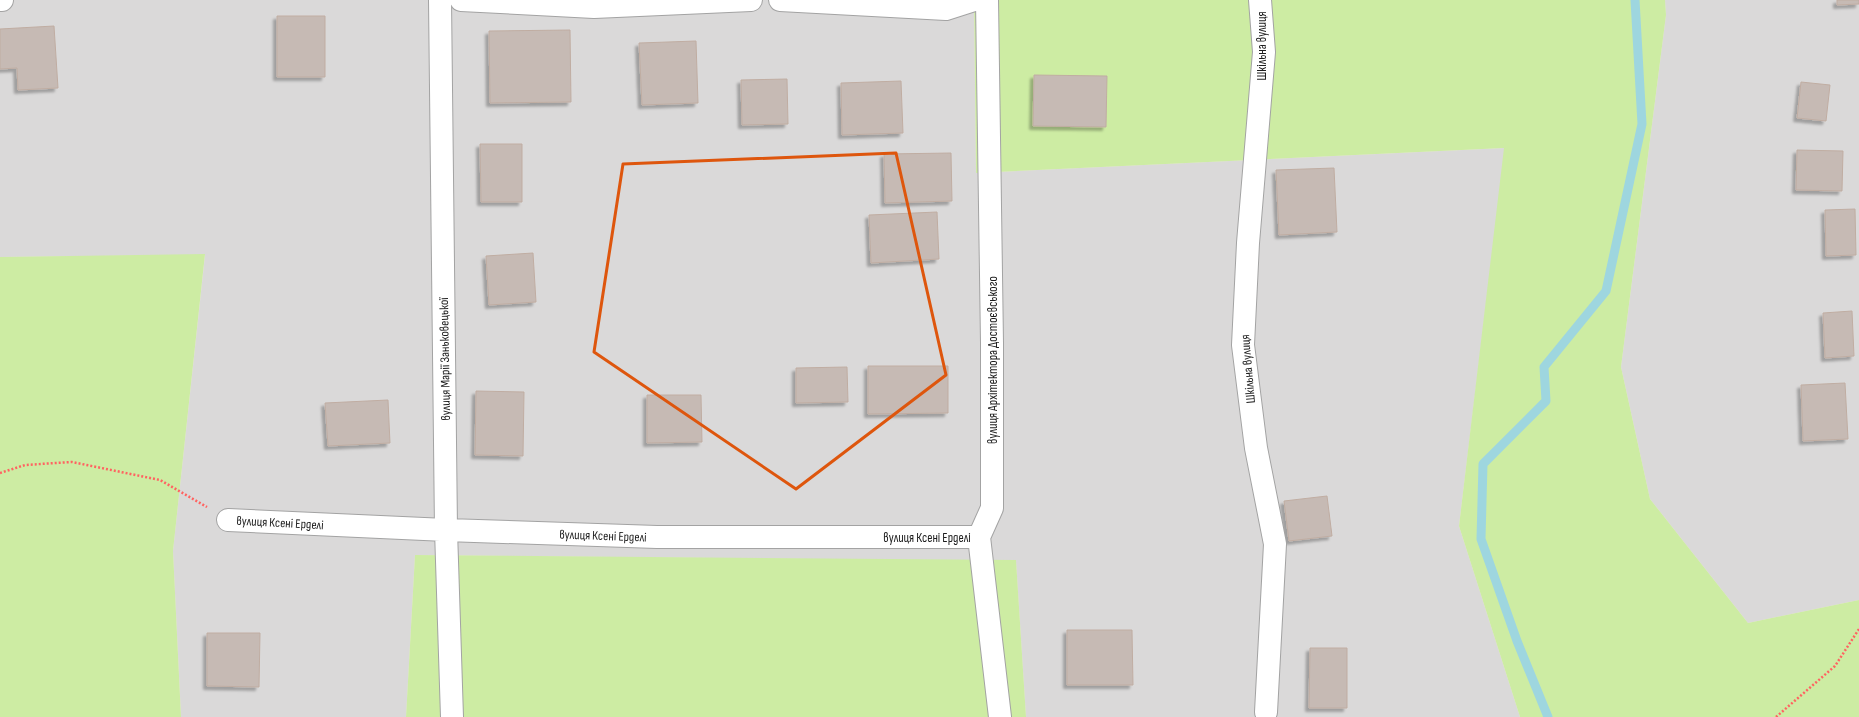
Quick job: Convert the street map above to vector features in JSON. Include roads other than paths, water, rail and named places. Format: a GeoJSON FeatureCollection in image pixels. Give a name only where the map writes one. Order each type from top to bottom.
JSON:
{"type":"FeatureCollection","features":[{"type":"Feature","properties":{"kind":"street","name":"вулиця Марії Заньковецької"},"geometry":{"type":"LineString","coordinates":[[440,0],[446,530],[452,717]]}},
{"type":"Feature","properties":{"kind":"street"},"geometry":{"type":"LineString","coordinates":[[461,0],[594,7],[752,0]]}},
{"type":"Feature","properties":{"kind":"street"},"geometry":{"type":"LineString","coordinates":[[780,0],[946,9],[974,0]]}},
{"type":"Feature","properties":{"kind":"street","name":"вулиця Архітектора Достоєвського"},"geometry":{"type":"LineString","coordinates":[[979,537],[992,508],[992,343],[987,0]]}},
{"type":"Feature","properties":{"kind":"street","name":"Шкільна вулиця"},"geometry":{"type":"LineString","coordinates":[[1260,0],[1264,52],[1248,244],[1243,345],[1256,448],[1275,544],[1266,712]]}},
{"type":"Feature","properties":{"kind":"street","name":"вулиця Ксені Ерделі"},"geometry":{"type":"LineString","coordinates":[[228,520],[446,530],[657,537],[979,537]]}},
{"type":"Feature","properties":{"kind":"street"},"geometry":{"type":"LineString","coordinates":[[979,537],[1000,717]]}},
{"type":"Feature","properties":{"kind":"waterway"},"geometry":{"type":"LineString","coordinates":[[1548,717],[1517,641],[1481,539],[1483,464],[1546,401],[1544,367],[1606,291],[1642,124],[1635,0]]}}]}
